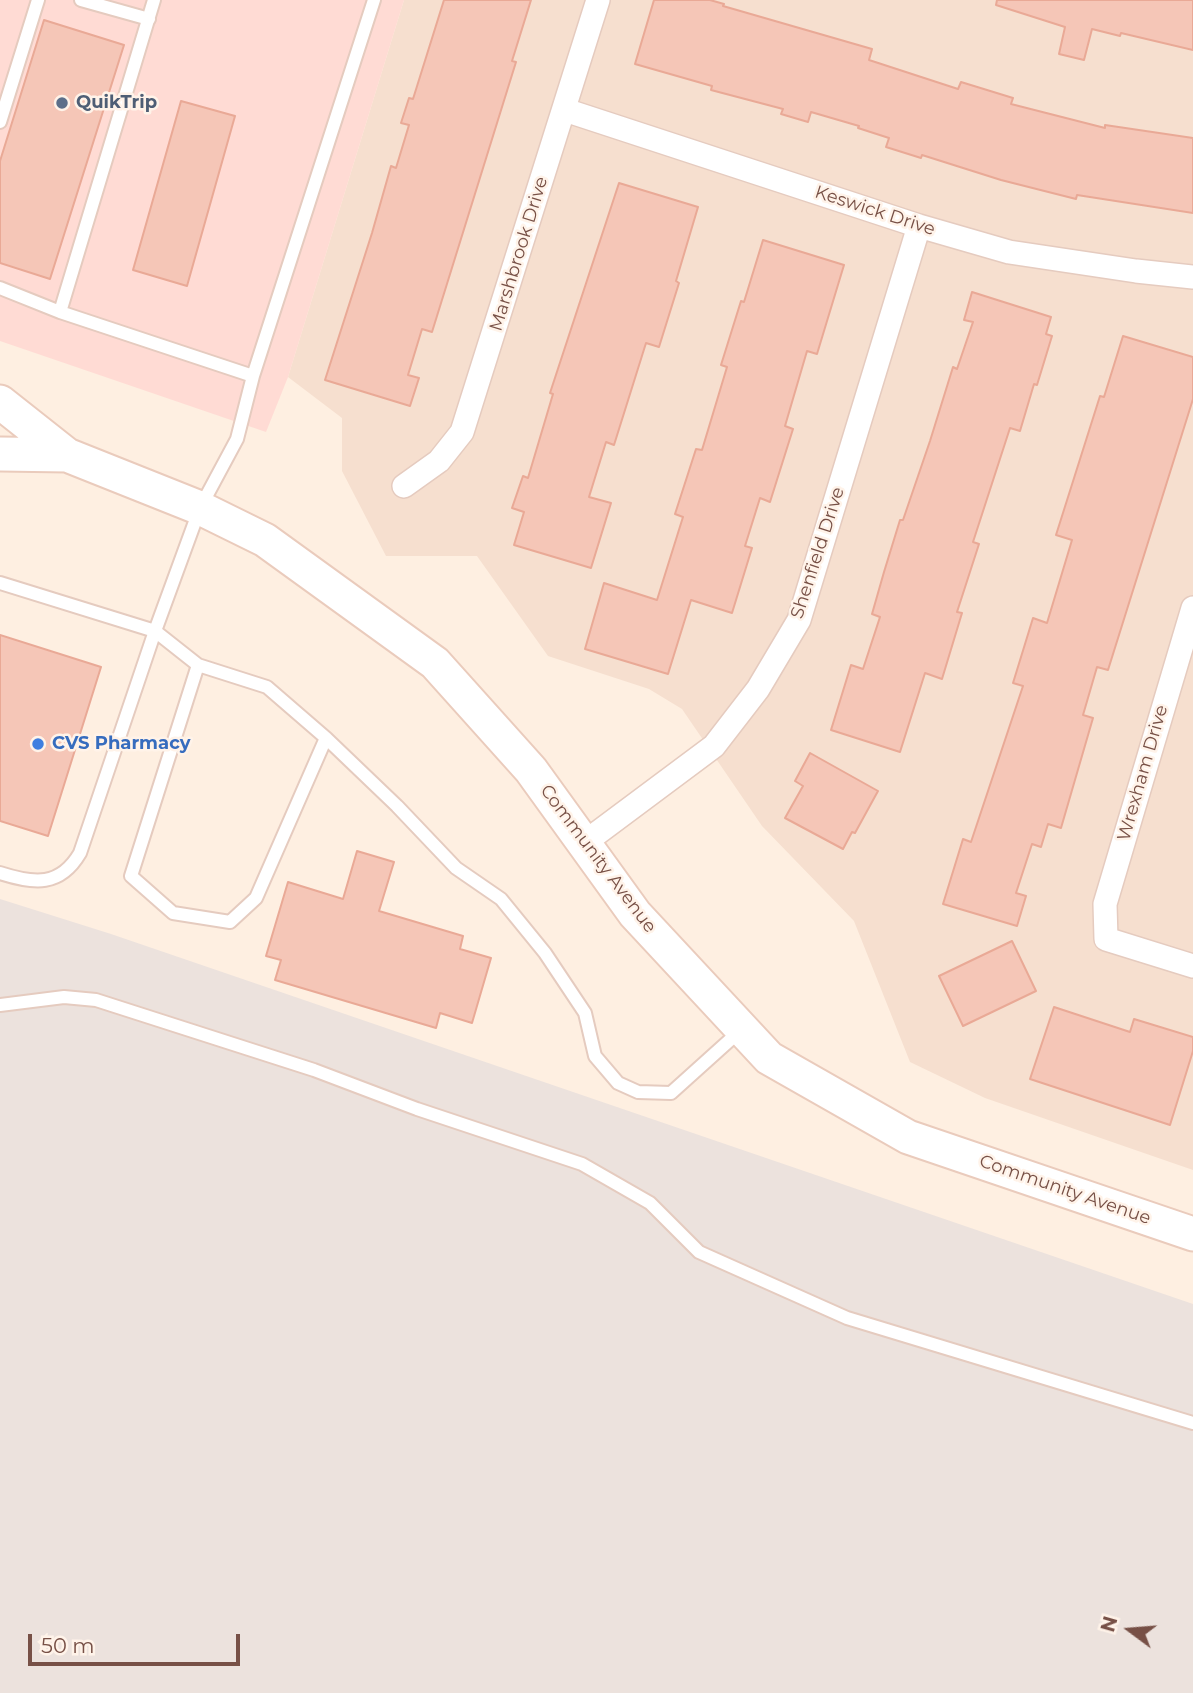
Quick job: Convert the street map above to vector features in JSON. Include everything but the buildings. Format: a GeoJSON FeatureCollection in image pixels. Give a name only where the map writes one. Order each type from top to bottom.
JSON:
{"type":"FeatureCollection","features":[{"type":"Feature","properties":{"kind":"street","name":"Marshbrook Drive"},"geometry":{"type":"LineString","coordinates":[[404,485],[439,461],[462,432],[598,0]]}},
{"type":"Feature","properties":{"kind":"street","name":"Keswick Drive"},"geometry":{"type":"LineString","coordinates":[[565,110],[919,226],[1009,252],[1136,271],[1193,276]]}},
{"type":"Feature","properties":{"kind":"street","name":"Shenfield Drive"},"geometry":{"type":"LineString","coordinates":[[584,844],[714,746],[758,689],[799,620],[919,226]]}},
{"type":"Feature","properties":{"kind":"street","name":"Community Avenue"},"geometry":{"type":"LineString","coordinates":[[0,402],[67,455],[200,508],[265,540],[435,663],[531,770],[635,914],[768,1058],[908,1137],[1192,1228]]}},
{"type":"Feature","properties":{"kind":"street","name":"Community Avenue"},"geometry":{"type":"LineString","coordinates":[[0,454],[67,455]]}},
{"type":"Feature","properties":{"kind":"street","name":"Wrexham Drive"},"geometry":{"type":"LineString","coordinates":[[1193,608],[1105,904],[1105,939],[1193,966]]}},
{"type":"Feature","properties":{"kind":"lane"},"geometry":{"type":"LineString","coordinates":[[0,122],[38,0]]}},
{"type":"Feature","properties":{"kind":"lane"},"geometry":{"type":"LineString","coordinates":[[81,0],[149,19]]}},
{"type":"Feature","properties":{"kind":"lane"},"geometry":{"type":"LineString","coordinates":[[60,312],[154,0]]}},
{"type":"Feature","properties":{"kind":"lane"},"geometry":{"type":"LineString","coordinates":[[0,873],[21,880],[48,880],[72,868],[80,853],[200,508],[237,439],[253,376],[374,0]]}},
{"type":"Feature","properties":{"kind":"lane"},"geometry":{"type":"LineString","coordinates":[[0,288],[60,312],[253,376]]}},
{"type":"Feature","properties":{"kind":"lane"},"geometry":{"type":"LineString","coordinates":[[0,583],[155,631],[198,665],[267,687],[326,738],[397,806],[456,868],[501,899],[545,953],[584,1013],[595,1056],[618,1083],[638,1092],[671,1093],[742,1029]]}},
{"type":"Feature","properties":{"kind":"lane"},"geometry":{"type":"LineString","coordinates":[[198,665],[131,876],[173,913],[230,922],[256,898],[326,738]]}},
{"type":"Feature","properties":{"kind":"lane"},"geometry":{"type":"LineString","coordinates":[[0,1005],[64,997],[96,1000],[314,1070],[417,1109],[582,1164],[650,1203],[699,1252],[847,1318],[1193,1423]]}},
{"type":"Feature","properties":{"kind":"shaded area"},"geometry":{"type":"Polygon","coordinates":[[[0,0],[404,0],[288,377],[266,432],[0,341],[0,0]]]}},
{"type":"Feature","properties":{"kind":"shaded area"},"geometry":{"type":"Polygon","coordinates":[[[404,0],[1193,0],[1193,1170],[985,1098],[910,1062],[854,921],[762,826],[682,709],[649,689],[548,656],[477,556],[386,556],[342,471],[342,418],[288,377],[404,0]]]}},
{"type":"Feature","properties":{"kind":"shaded area"},"geometry":{"type":"Polygon","coordinates":[[[0,899],[111,934],[1193,1304],[1193,1693],[0,1693],[0,899]]]}},
{"type":"Feature","properties":{"kind":"place","name":"QuikTrip"},"geometry":{"type":"Point","coordinates":[62,103]}},
{"type":"Feature","properties":{"kind":"place","name":"CVS Pharmacy"},"geometry":{"type":"Point","coordinates":[38,744]}}]}
